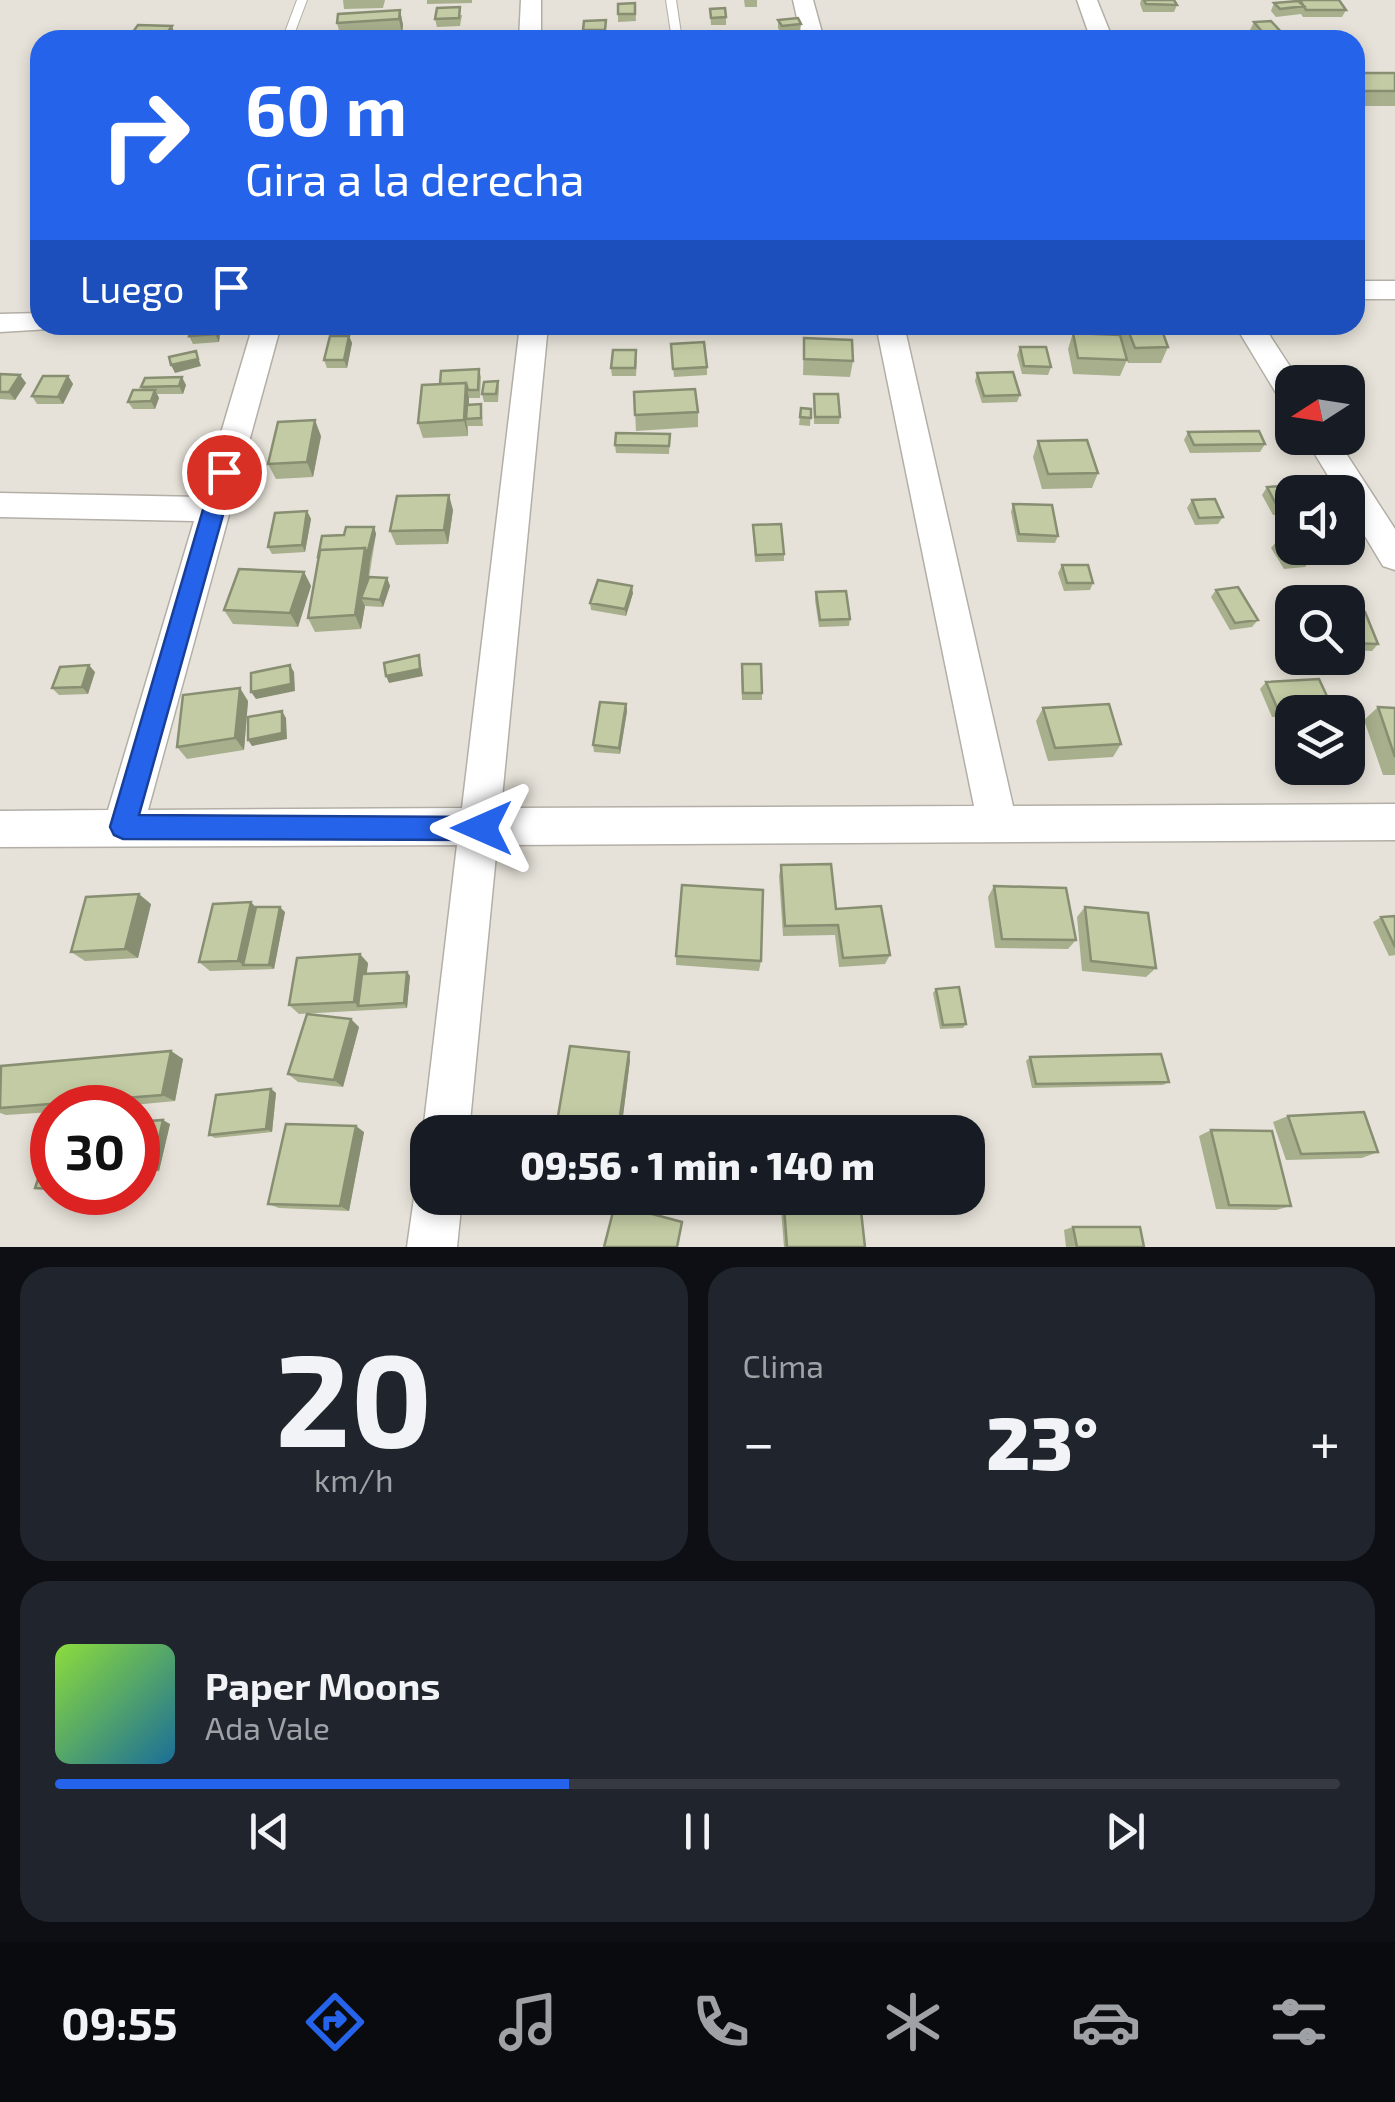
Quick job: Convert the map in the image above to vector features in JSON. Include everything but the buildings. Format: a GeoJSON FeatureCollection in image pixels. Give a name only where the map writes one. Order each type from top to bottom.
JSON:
{"type":"FeatureCollection","features":[{"type":"Feature","properties":{"kind":"street"},"geometry":{"type":"LineString","coordinates":[[530,30],[531,0]]}},
{"type":"Feature","properties":{"kind":"street"},"geometry":{"type":"LineString","coordinates":[[803,0],[810,30]]}},
{"type":"Feature","properties":{"kind":"street"},"geometry":{"type":"LineString","coordinates":[[1086,0],[1098,30]]}},
{"type":"Feature","properties":{"kind":"street"},"geometry":{"type":"LineString","coordinates":[[1365,290],[1395,290]]}},
{"type":"Feature","properties":{"kind":"street"},"geometry":{"type":"LineString","coordinates":[[0,323],[30,322]]}},
{"type":"Feature","properties":{"kind":"street"},"geometry":{"type":"LineString","coordinates":[[123,827],[264,335]]}},
{"type":"Feature","properties":{"kind":"street"},"geometry":{"type":"LineString","coordinates":[[448,1115],[533,335]]}},
{"type":"Feature","properties":{"kind":"street"},"geometry":{"type":"LineString","coordinates":[[892,335],[998,826]]}},
{"type":"Feature","properties":{"kind":"street"},"geometry":{"type":"LineString","coordinates":[[1255,335],[1275,367]]}},
{"type":"Feature","properties":{"kind":"street"},"geometry":{"type":"LineString","coordinates":[[1331,455],[1395,557]]}},
{"type":"Feature","properties":{"kind":"street"},"geometry":{"type":"LineString","coordinates":[[0,505],[214,509]]}},
{"type":"Feature","properties":{"kind":"street"},"geometry":{"type":"LineString","coordinates":[[0,828],[1395,822]]}},
{"type":"Feature","properties":{"kind":"street"},"geometry":{"type":"LineString","coordinates":[[432,1247],[436,1215]]}},
{"type":"Feature","properties":{"kind":"lane"},"geometry":{"type":"LineString","coordinates":[[290,30],[302,0]]}},
{"type":"Feature","properties":{"kind":"lane"},"geometry":{"type":"LineString","coordinates":[[671,0],[676,30]]}},
{"type":"Feature","properties":{"kind":"route"},"geometry":{"type":"LineString","coordinates":[[224,472],[123,827],[482,828]]}}]}
